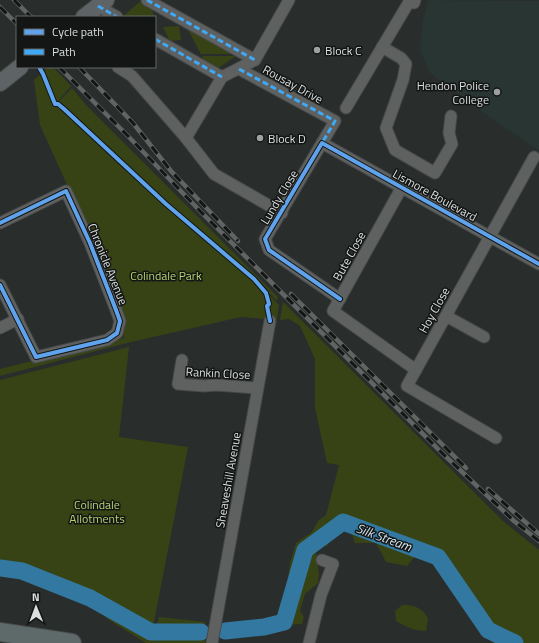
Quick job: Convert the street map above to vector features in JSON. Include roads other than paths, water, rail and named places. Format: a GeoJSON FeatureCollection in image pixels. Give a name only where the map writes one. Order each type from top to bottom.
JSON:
{"type":"FeatureCollection","features":[{"type":"Feature","properties":{"kind":"main road"},"geometry":{"type":"LineString","coordinates":[[0,632],[72,643]]}},
{"type":"Feature","properties":{"kind":"street"},"geometry":{"type":"LineString","coordinates":[[147,0],[255,60]]}},
{"type":"Feature","properties":{"kind":"street"},"geometry":{"type":"LineString","coordinates":[[186,138],[222,77],[255,60],[289,0]]}},
{"type":"Feature","properties":{"kind":"street"},"geometry":{"type":"LineString","coordinates":[[346,108],[409,2],[414,3],[415,0]]}},
{"type":"Feature","properties":{"kind":"street"},"geometry":{"type":"LineString","coordinates":[[85,16],[102,3],[116,16]]}},
{"type":"Feature","properties":{"kind":"street"},"geometry":{"type":"LineString","coordinates":[[156,40],[222,77]]}},
{"type":"Feature","properties":{"kind":"street"},"geometry":{"type":"LineString","coordinates":[[382,47],[401,58],[406,64],[404,80],[386,128],[395,150],[435,173],[452,144],[449,133],[451,116]]}},
{"type":"Feature","properties":{"kind":"street"},"geometry":{"type":"LineString","coordinates":[[0,83],[19,68]]}},
{"type":"Feature","properties":{"kind":"street"},"geometry":{"type":"LineString","coordinates":[[120,68],[132,76],[186,138],[214,174],[282,213]]}},
{"type":"Feature","properties":{"kind":"street","name":"Rousay Drive"},"geometry":{"type":"LineString","coordinates":[[239,69],[335,121],[322,143]]}},
{"type":"Feature","properties":{"kind":"street","name":"Lismore Boulevard"},"geometry":{"type":"LineString","coordinates":[[322,143],[539,264]]}},
{"type":"Feature","properties":{"kind":"street","name":"Lundy Close"},"geometry":{"type":"LineString","coordinates":[[322,143],[282,213],[265,239],[269,250],[340,299]]}},
{"type":"Feature","properties":{"kind":"street","name":"Hoy Close"},"geometry":{"type":"LineString","coordinates":[[496,438],[407,386],[534,157]]}},
{"type":"Feature","properties":{"kind":"street","name":"Bute Close"},"geometry":{"type":"LineString","coordinates":[[402,187],[334,311],[416,370]]}},
{"type":"Feature","properties":{"kind":"street","name":"Chronicle Avenue"},"geometry":{"type":"LineString","coordinates":[[0,223],[66,191],[90,243],[120,321],[117,333],[107,340],[36,357],[18,319]]}},
{"type":"Feature","properties":{"kind":"street"},"geometry":{"type":"LineString","coordinates":[[0,285],[18,319],[0,328]]}},
{"type":"Feature","properties":{"kind":"street"},"geometry":{"type":"LineString","coordinates":[[446,316],[484,337]]}},
{"type":"Feature","properties":{"kind":"street","name":"Sheaveshill Avenue"},"geometry":{"type":"LineString","coordinates":[[212,643],[270,321]]}},
{"type":"Feature","properties":{"kind":"street","name":"Rankin Close"},"geometry":{"type":"LineString","coordinates":[[182,360],[178,384],[257,388]]}},
{"type":"Feature","properties":{"kind":"street"},"geometry":{"type":"LineString","coordinates":[[308,643],[321,595],[333,564],[322,560]]}},
{"type":"Feature","properties":{"kind":"waterway","name":"Silk Stream"},"geometry":{"type":"LineString","coordinates":[[225,631],[264,627],[284,622],[305,550],[343,522],[438,557],[488,630],[515,643]]}},
{"type":"Feature","properties":{"kind":"waterway","name":"Silk Stream"},"geometry":{"type":"LineString","coordinates":[[0,568],[22,571],[90,598],[151,632],[201,632]]}},
{"type":"Feature","properties":{"kind":"railway"},"geometry":{"type":"LineString","coordinates":[[14,0],[30,16]]}},
{"type":"Feature","properties":{"kind":"railway"},"geometry":{"type":"LineString","coordinates":[[0,7],[16,23]]}},
{"type":"Feature","properties":{"kind":"railway"},"geometry":{"type":"LineString","coordinates":[[60,68],[201,212],[441,452],[514,521],[539,541]]}},
{"type":"Feature","properties":{"kind":"railway"},"geometry":{"type":"LineString","coordinates":[[80,68],[133,123],[171,171],[238,241]]}},
{"type":"Feature","properties":{"kind":"railway"},"geometry":{"type":"LineString","coordinates":[[291,294],[466,468]]}},
{"type":"Feature","properties":{"kind":"railway"},"geometry":{"type":"LineString","coordinates":[[488,489],[539,534]]}},
{"type":"Feature","properties":{"kind":"place","name":"Block C"},"geometry":{"type":"Point","coordinates":[317,50]}},
{"type":"Feature","properties":{"kind":"place","name":"Hendon Police College"},"geometry":{"type":"Point","coordinates":[497,92]}},
{"type":"Feature","properties":{"kind":"place","name":"Block D"},"geometry":{"type":"Point","coordinates":[260,138]}},
{"type":"Feature","properties":{"kind":"park label","name":"Colindale Park"},"geometry":{"type":"Point","coordinates":[166,275]}},
{"type":"Feature","properties":{"kind":"park label","name":"Colindale Allotments"},"geometry":{"type":"Point","coordinates":[97,511]}}]}
